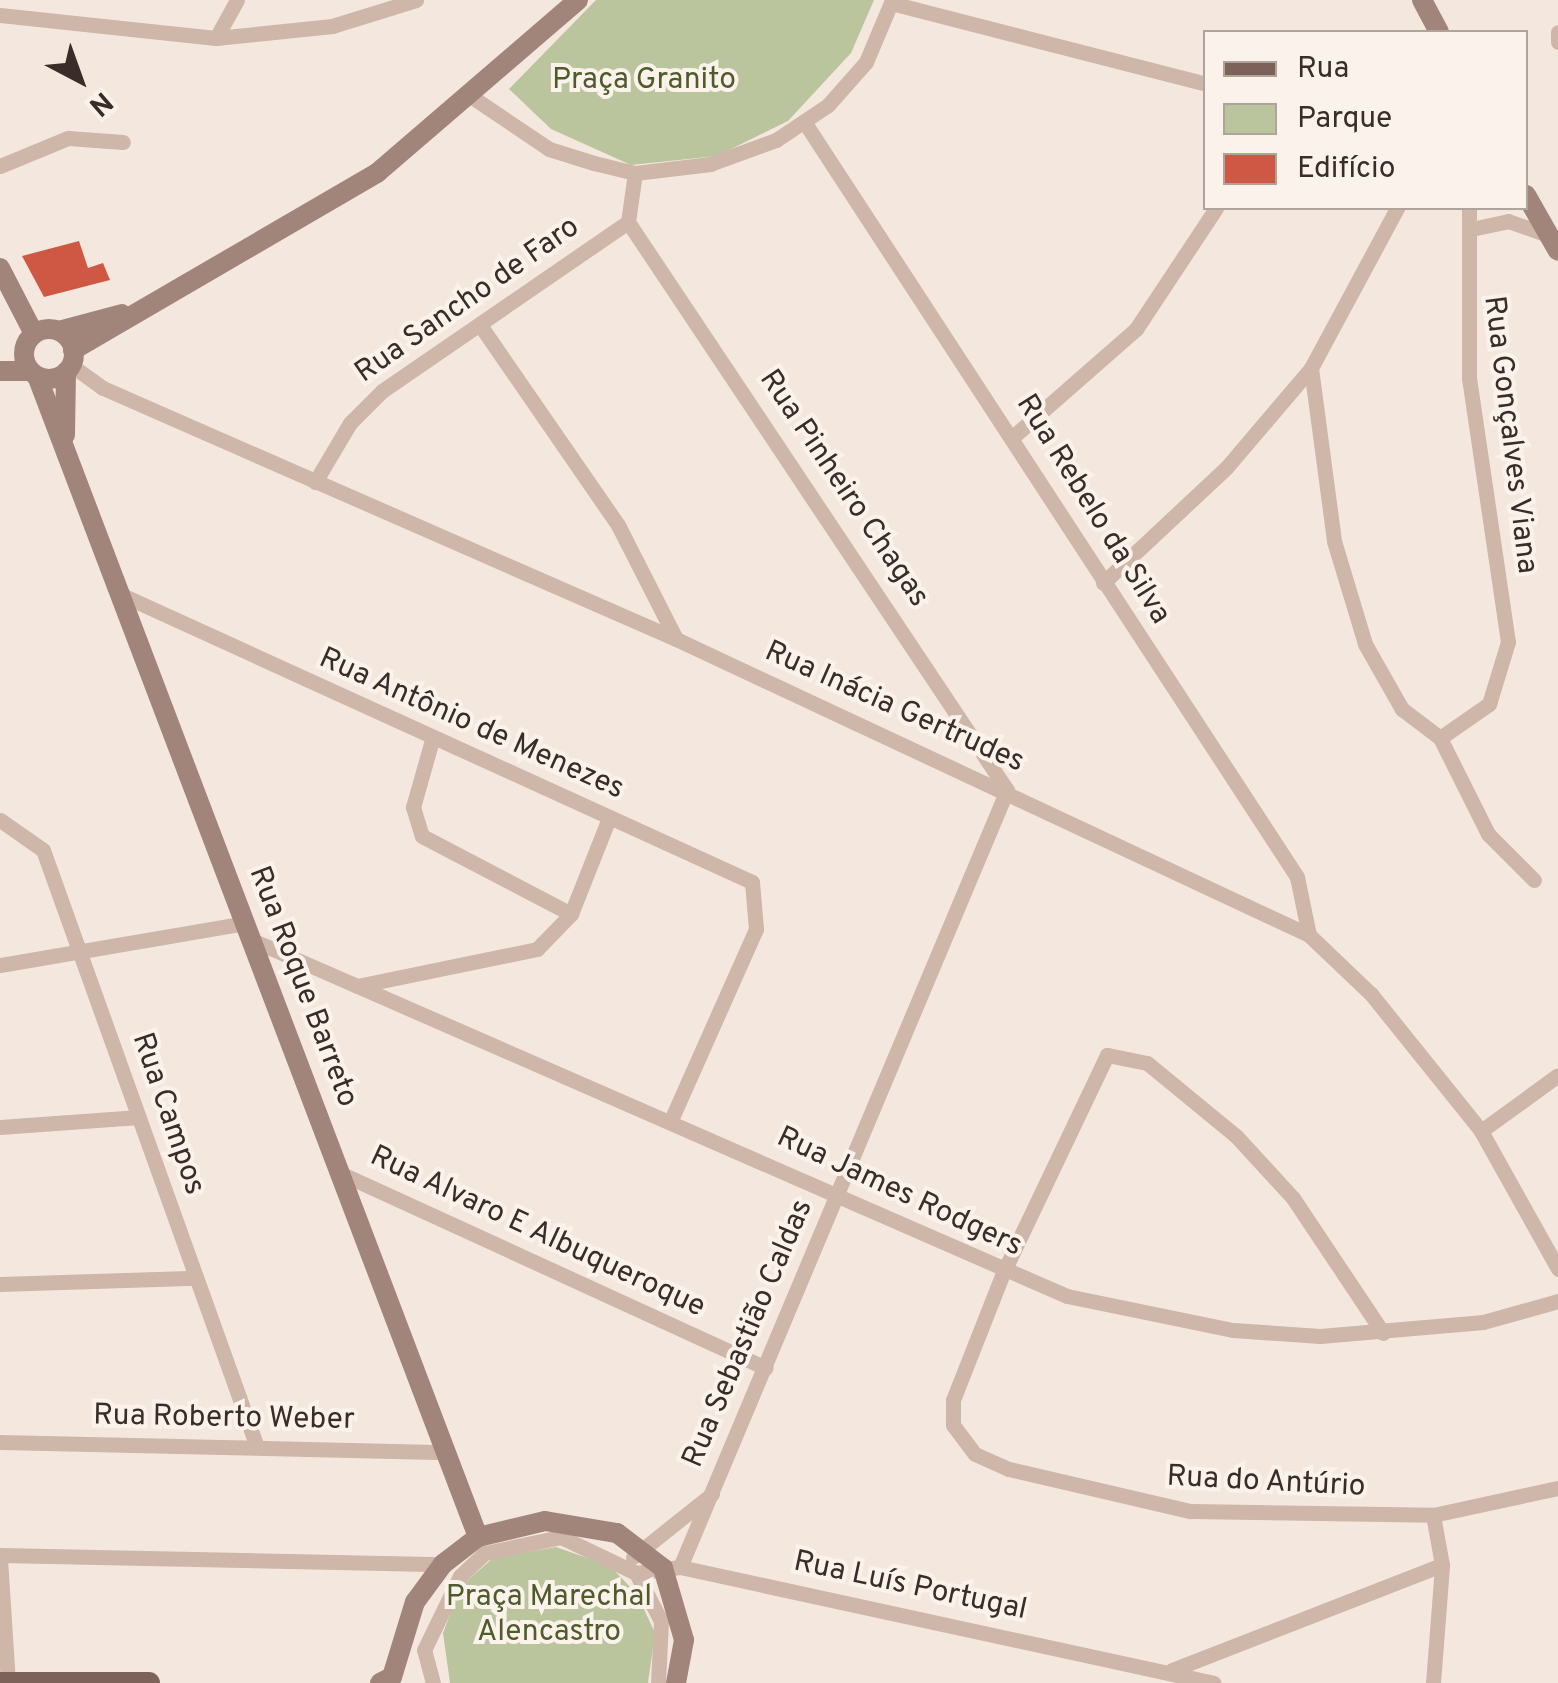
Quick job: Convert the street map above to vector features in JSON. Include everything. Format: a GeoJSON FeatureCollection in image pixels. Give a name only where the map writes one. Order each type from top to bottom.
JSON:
{"type":"FeatureCollection","features":[{"type":"Feature","properties":{"kind":"main road"},"geometry":{"type":"LineString","coordinates":[[0,1683],[148,1683]]}},
{"type":"Feature","properties":{"kind":"street"},"geometry":{"type":"LineString","coordinates":[[13,0],[26,17]]}},
{"type":"Feature","properties":{"kind":"street"},"geometry":{"type":"LineString","coordinates":[[216,38],[237,0]]}},
{"type":"Feature","properties":{"kind":"street"},"geometry":{"type":"LineString","coordinates":[[0,15],[216,38],[332,26],[416,0]]}},
{"type":"Feature","properties":{"kind":"street"},"geometry":{"type":"LineString","coordinates":[[1422,0],[1437,30]]}},
{"type":"Feature","properties":{"kind":"street"},"geometry":{"type":"LineString","coordinates":[[1436,0],[1438,30]]}},
{"type":"Feature","properties":{"kind":"street"},"geometry":{"type":"LineString","coordinates":[[472,97],[549,149],[635,172],[742,155],[805,123],[866,62],[892,2],[1203,83]]}},
{"type":"Feature","properties":{"kind":"street"},"geometry":{"type":"LineString","coordinates":[[0,371],[34,373],[70,362],[128,312],[332,201],[472,97],[562,4]]}},
{"type":"Feature","properties":{"kind":"street"},"geometry":{"type":"LineString","coordinates":[[1558,32],[1558,42]]}},
{"type":"Feature","properties":{"kind":"street","name":"Rua Rebelo da Silva"},"geometry":{"type":"LineString","coordinates":[[805,123],[1015,435],[1104,583],[1296,877],[1309,936]]}},
{"type":"Feature","properties":{"kind":"street"},"geometry":{"type":"LineString","coordinates":[[0,166],[68,138],[123,142]]}},
{"type":"Feature","properties":{"kind":"street"},"geometry":{"type":"LineString","coordinates":[[628,222],[635,172]]}},
{"type":"Feature","properties":{"kind":"street"},"geometry":{"type":"LineString","coordinates":[[1528,198],[1555,241]]}},
{"type":"Feature","properties":{"kind":"street"},"geometry":{"type":"LineString","coordinates":[[1015,435],[1136,329],[1215,210]]}},
{"type":"Feature","properties":{"kind":"street"},"geometry":{"type":"LineString","coordinates":[[1104,583],[1226,468],[1312,368],[1395,210]]}},
{"type":"Feature","properties":{"kind":"street"},"geometry":{"type":"LineString","coordinates":[[1470,210],[1476,228],[1508,222],[1555,241]]}},
{"type":"Feature","properties":{"kind":"street","name":"Rua Sancho de Faro"},"geometry":{"type":"LineString","coordinates":[[315,482],[350,423],[382,392],[628,222]]}},
{"type":"Feature","properties":{"kind":"street","name":"Rua Pinheiro Chagas"},"geometry":{"type":"LineString","coordinates":[[628,222],[1007,790]]}},
{"type":"Feature","properties":{"kind":"street","name":"Rua Gonçalves Viana"},"geometry":{"type":"LineString","coordinates":[[1440,738],[1489,704],[1508,642],[1467,361],[1462,289],[1476,228]]}},
{"type":"Feature","properties":{"kind":"street","name":"Rua Roque Barreto"},"geometry":{"type":"LineString","coordinates":[[0,268],[29,341],[34,373],[65,442],[482,1545]]}},
{"type":"Feature","properties":{"kind":"street"},"geometry":{"type":"LineString","coordinates":[[0,358],[29,341],[128,312]]}},
{"type":"Feature","properties":{"kind":"street"},"geometry":{"type":"LineString","coordinates":[[480,325],[618,525],[676,639]]}},
{"type":"Feature","properties":{"kind":"street"},"geometry":{"type":"LineString","coordinates":[[59,331],[70,362]]}},
{"type":"Feature","properties":{"kind":"street","name":"Rua Inácia Gertrudes"},"geometry":{"type":"LineString","coordinates":[[70,362],[315,482],[676,639],[1007,790],[1309,936],[1371,994],[1482,1131],[1558,1269]]}},
{"type":"Feature","properties":{"kind":"street","name":"Rua Roque Barreto"},"geometry":{"type":"LineString","coordinates":[[65,442],[70,362]]}},
{"type":"Feature","properties":{"kind":"street"},"geometry":{"type":"LineString","coordinates":[[1312,368],[1350,601],[1385,684],[1440,738],[1488,834],[1534,880]]}},
{"type":"Feature","properties":{"kind":"street","name":"Rua Antônio de Menezes"},"geometry":{"type":"LineString","coordinates":[[122,595],[432,740],[752,882],[756,929],[670,1122]]}},
{"type":"Feature","properties":{"kind":"street"},"geometry":{"type":"LineString","coordinates":[[432,740],[413,807],[422,836],[571,914]]}},
{"type":"Feature","properties":{"kind":"street","name":"Rua Sebastião Caldas"},"geometry":{"type":"LineString","coordinates":[[671,1567],[712,1494],[1007,790]]}},
{"type":"Feature","properties":{"kind":"street"},"geometry":{"type":"LineString","coordinates":[[357,986],[508,960],[537,950],[571,914],[610,818]]}},
{"type":"Feature","properties":{"kind":"street","name":"Rua Campos"},"geometry":{"type":"LineString","coordinates":[[0,820],[43,850],[256,1447]]}},
{"type":"Feature","properties":{"kind":"street"},"geometry":{"type":"LineString","coordinates":[[0,965],[80,950],[249,931]]}},
{"type":"Feature","properties":{"kind":"street","name":"Rua James Rodgers"},"geometry":{"type":"LineString","coordinates":[[249,931],[357,986],[839,1193],[1003,1273],[1067,1296],[1233,1330],[1383,1333],[1483,1322],[1558,1301]]}},
{"type":"Feature","properties":{"kind":"street"},"geometry":{"type":"LineString","coordinates":[[1003,1273],[1096,1062],[1130,1054],[1190,1093],[1282,1185],[1383,1333]]}},
{"type":"Feature","properties":{"kind":"street"},"geometry":{"type":"LineString","coordinates":[[1482,1131],[1558,1075]]}},
{"type":"Feature","properties":{"kind":"street"},"geometry":{"type":"LineString","coordinates":[[0,1127],[139,1117]]}},
{"type":"Feature","properties":{"kind":"street","name":"Rua Alvaro E Albuqueroque"},"geometry":{"type":"LineString","coordinates":[[340,1173],[765,1368]]}},
{"type":"Feature","properties":{"kind":"street","name":"Rua do Antúrio"},"geometry":{"type":"LineString","coordinates":[[1003,1273],[954,1400],[953,1425],[975,1454],[1054,1483],[1190,1512],[1433,1515],[1558,1488]]}},
{"type":"Feature","properties":{"kind":"street"},"geometry":{"type":"LineString","coordinates":[[0,1284],[196,1278]]}},
{"type":"Feature","properties":{"kind":"street","name":"Rua Roberto Weber"},"geometry":{"type":"LineString","coordinates":[[0,1442],[447,1452]]}},
{"type":"Feature","properties":{"kind":"street"},"geometry":{"type":"LineString","coordinates":[[631,1569],[642,1549],[712,1494]]}},
{"type":"Feature","properties":{"kind":"street"},"geometry":{"type":"LineString","coordinates":[[1433,1515],[1442,1565],[1433,1683]]}},
{"type":"Feature","properties":{"kind":"street"},"geometry":{"type":"LineString","coordinates":[[8,1683],[0,1557],[442,1564],[482,1545],[569,1521],[642,1549],[671,1567],[684,1640],[676,1683]]}},
{"type":"Feature","properties":{"kind":"street"},"geometry":{"type":"LineString","coordinates":[[386,1680],[424,1650],[442,1602],[482,1545],[561,1537],[631,1569],[661,1621],[658,1683]]}},
{"type":"Feature","properties":{"kind":"street"},"geometry":{"type":"LineString","coordinates":[[386,1680],[415,1602],[442,1564]]}},
{"type":"Feature","properties":{"kind":"street"},"geometry":{"type":"LineString","coordinates":[[1172,1670],[1313,1623],[1442,1565]]}},
{"type":"Feature","properties":{"kind":"street","name":"Rua Luís Portugal"},"geometry":{"type":"LineString","coordinates":[[631,1569],[671,1567],[1172,1670],[1214,1683]]}},
{"type":"Feature","properties":{"kind":"street"},"geometry":{"type":"LineString","coordinates":[[424,1650],[434,1683]]}},
{"type":"Feature","properties":{"kind":"green space","name":"Praça Granito"},"geometry":{"type":"Polygon","coordinates":[[[596,0],[874,0],[851,53],[788,121],[717,156],[631,165],[551,129],[509,89],[596,0]]]}},
{"type":"Feature","properties":{"kind":"green space","name":"Praça Marechal Alencastro"},"geometry":{"type":"Polygon","coordinates":[[[556,1547],[610,1566],[637,1594],[655,1633],[648,1683],[450,1683],[443,1633],[461,1586],[493,1558],[556,1547]]]}},
{"type":"Feature","properties":{"kind":"building"},"geometry":{"type":"Polygon","coordinates":[[[79,241],[88,268],[103,263],[110,280],[44,297],[22,256],[79,241]]]}}]}
